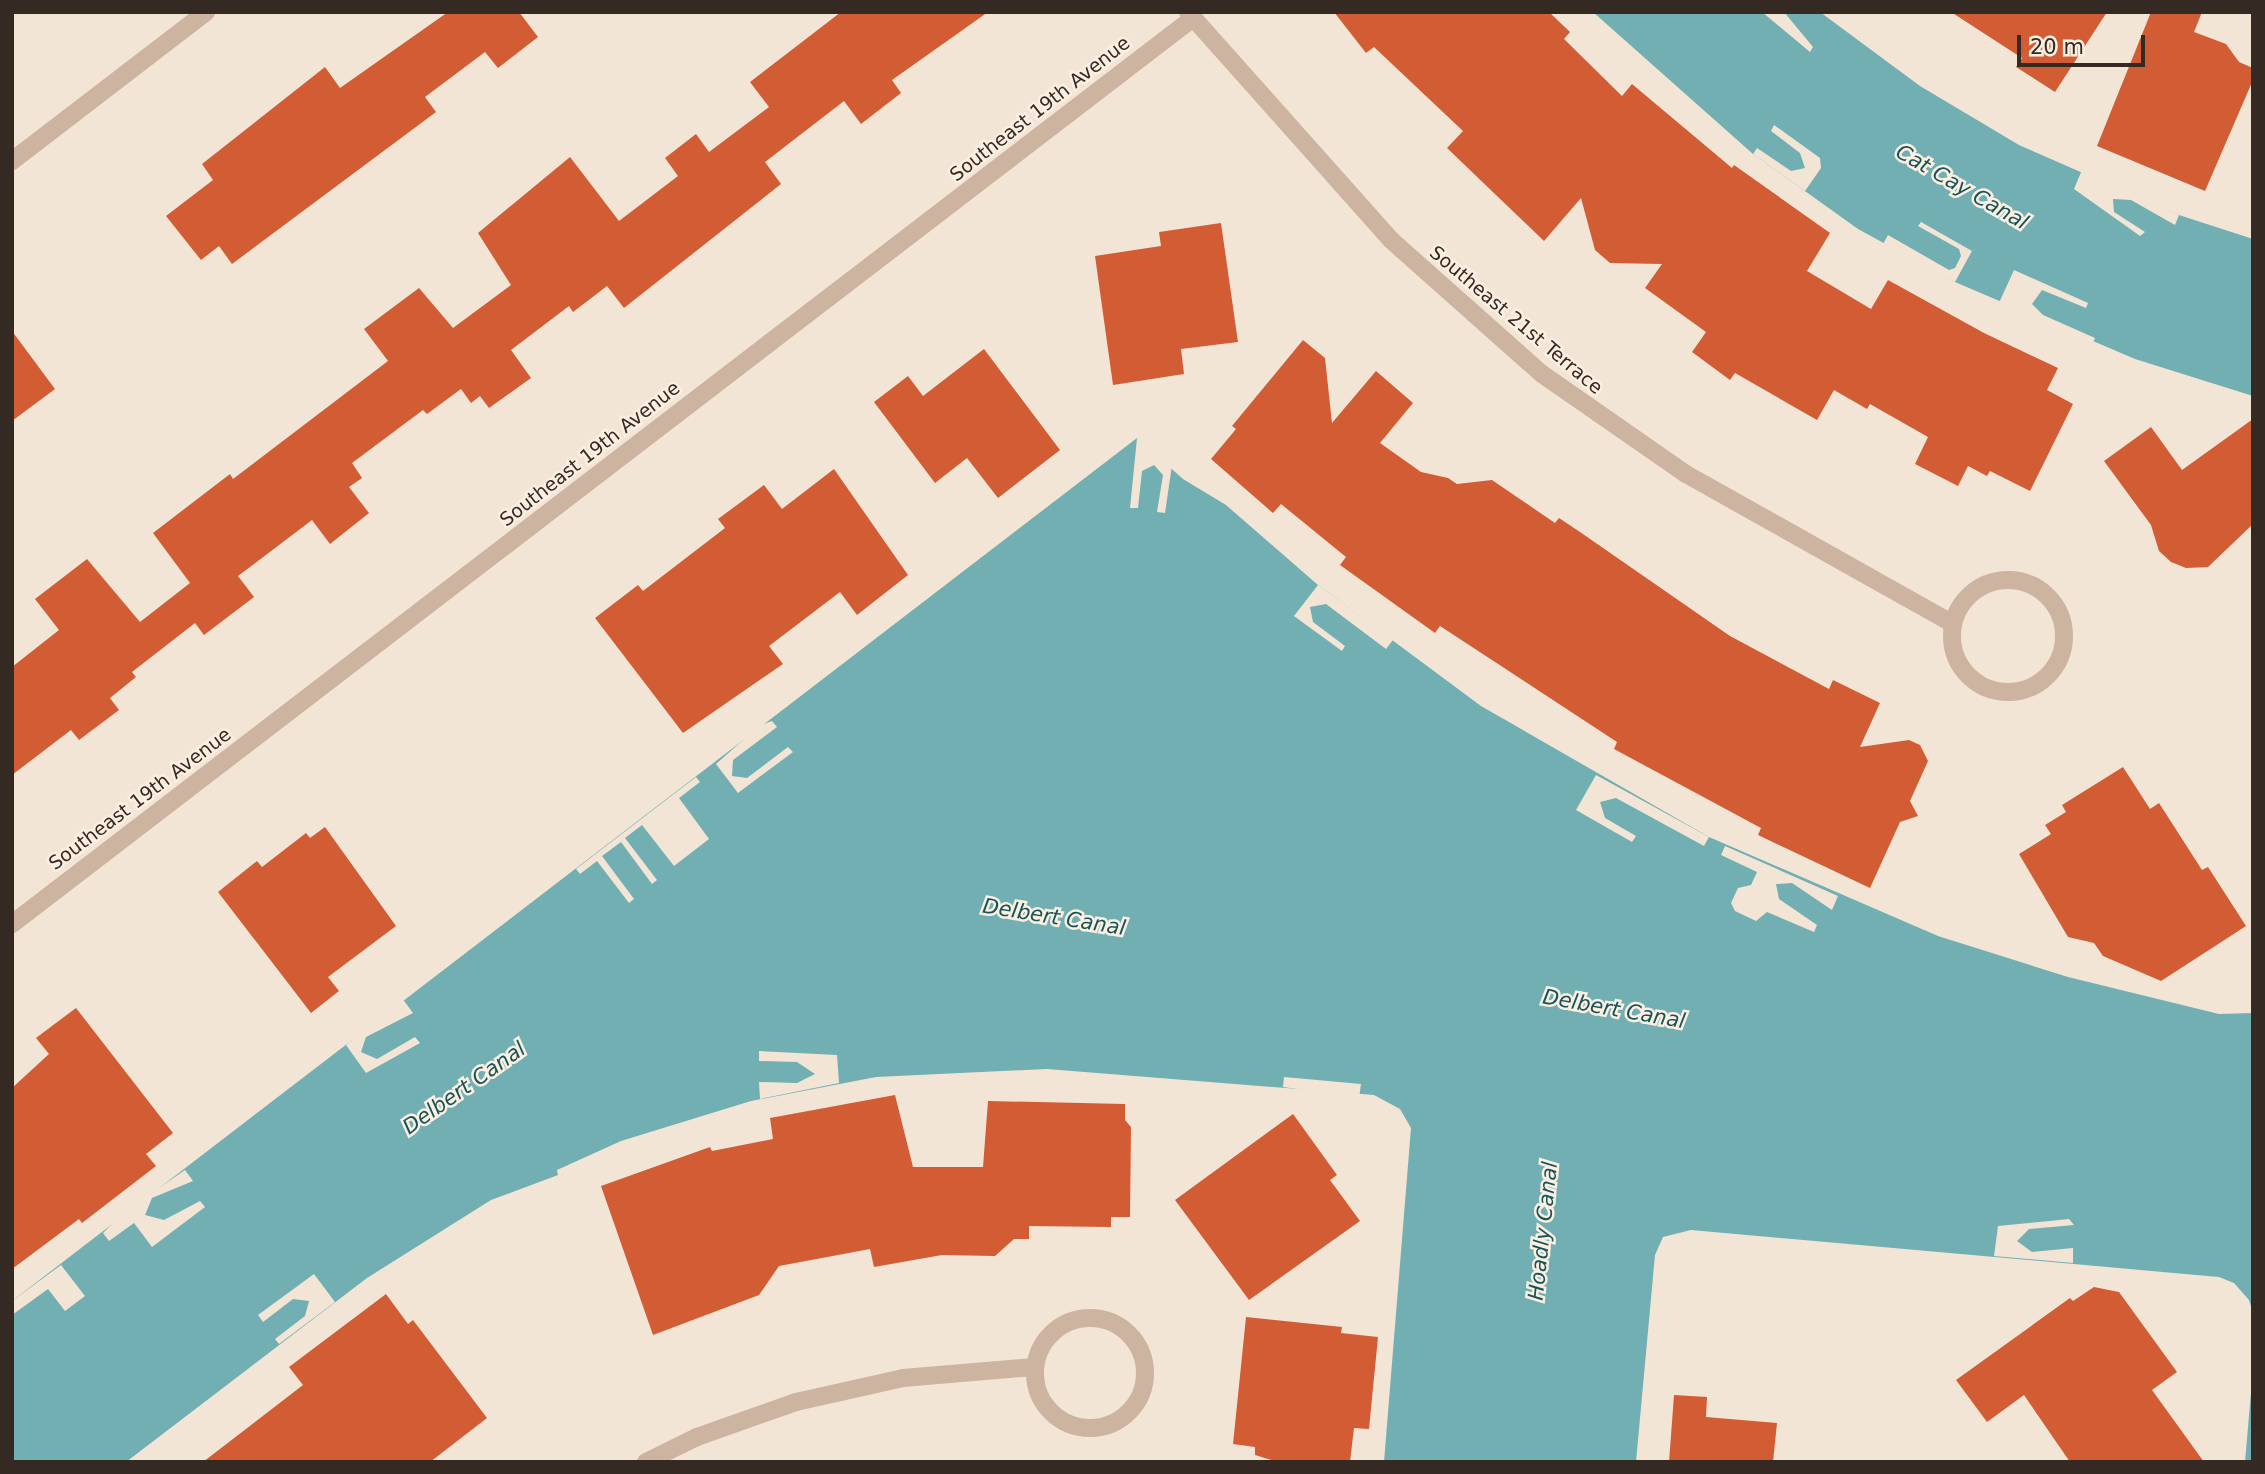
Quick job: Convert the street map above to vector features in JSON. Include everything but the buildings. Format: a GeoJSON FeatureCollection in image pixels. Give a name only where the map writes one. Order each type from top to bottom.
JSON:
{"type":"FeatureCollection","features":[{"type":"Feature","properties":{"kind":"street"},"geometry":{"type":"LineString","coordinates":[[12,161],[206,12]]}},
{"type":"Feature","properties":{"kind":"street","name":"Southeast 21st Terrace"},"geometry":{"type":"LineString","coordinates":[[1191,15],[1391,240],[1542,374],[1686,474],[1953,624]]}},
{"type":"Feature","properties":{"kind":"street","name":"Southeast 19th Avenue"},"geometry":{"type":"LineString","coordinates":[[12,924],[1191,15]]}},
{"type":"Feature","properties":{"kind":"street"},"geometry":{"type":"LineString","coordinates":[[2001,579],[2024,581],[2042,591],[2059,611],[2063,649],[2047,676],[2031,688],[1998,691],[1979,684],[1958,661],[1953,624],[1966,598],[1983,585],[2001,579]]}},
{"type":"Feature","properties":{"kind":"street"},"geometry":{"type":"LineString","coordinates":[[1097,1317],[1117,1324],[1134,1338],[1144,1358],[1146,1380],[1139,1401],[1125,1417],[1105,1427],[1083,1429],[1062,1422],[1046,1408],[1036,1388],[1035,1367],[1041,1345],[1055,1329],[1075,1319],[1097,1317]]}},
{"type":"Feature","properties":{"kind":"street"},"geometry":{"type":"LineString","coordinates":[[646,1462],[697,1437],[796,1402],[904,1378],[1035,1367]]}},
{"type":"Feature","properties":{"kind":"water","name":"Cat Cay Canal"},"geometry":{"type":"Polygon","coordinates":[[[1593,12],[1820,12],[1920,86],[2019,145],[2179,215],[2253,239],[2253,396],[2135,359],[1955,282],[1858,229],[1753,154],[1593,12]]]}},
{"type":"Feature","properties":{"kind":"water"},"geometry":{"type":"Polygon","coordinates":[[[1137,438],[1183,479],[1226,505],[1318,585],[1481,706],[1709,837],[1938,936],[2068,977],[2219,1014],[2253,1013],[2253,1313],[2249,1300],[2234,1283],[2219,1277],[1691,1230],[1663,1237],[1655,1255],[1636,1462],[1384,1462],[1411,1128],[1400,1109],[1374,1095],[1047,1069],[876,1077],[751,1101],[621,1141],[557,1170],[558,1175],[491,1200],[367,1278],[126,1462],[12,1462],[12,1301],[1137,438]]]}},
{"type":"Feature","properties":{"kind":"water"},"geometry":{"type":"Polygon","coordinates":[[[2253,1369],[2253,1462],[2245,1462],[2253,1369]]]}},
{"type":"Feature","properties":{"kind":"pier"},"geometry":{"type":"Polygon","coordinates":[[[1762,12],[1784,12],[1813,47],[1810,52],[1762,12]]]}},
{"type":"Feature","properties":{"kind":"pier"},"geometry":{"type":"Polygon","coordinates":[[[1774,125],[1820,158],[1821,168],[1805,191],[1753,154],[1757,148],[1791,171],[1805,168],[1800,153],[1771,131],[1774,125]]]}},
{"type":"Feature","properties":{"kind":"pier"},"geometry":{"type":"Polygon","coordinates":[[[2082,170],[2179,215],[2175,225],[2131,200],[2113,199],[2114,212],[2145,232],[2140,236],[2074,189],[2082,170]]]}},
{"type":"Feature","properties":{"kind":"pier"},"geometry":{"type":"Polygon","coordinates":[[[1921,222],[1972,251],[1955,282],[1882,246],[1888,235],[1949,270],[1955,268],[1961,256],[1959,249],[1918,226],[1921,222]]]}},
{"type":"Feature","properties":{"kind":"pier"},"geometry":{"type":"Polygon","coordinates":[[[2014,270],[2088,303],[2086,308],[2042,290],[2032,304],[2043,315],[2095,338],[2092,345],[1998,305],[2014,270]]]}},
{"type":"Feature","properties":{"kind":"pier"},"geometry":{"type":"Polygon","coordinates":[[[1137,438],[1172,465],[1165,513],[1157,512],[1163,475],[1154,465],[1142,471],[1138,508],[1130,508],[1137,438]]]}},
{"type":"Feature","properties":{"kind":"pier"},"geometry":{"type":"Polygon","coordinates":[[[1318,585],[1393,640],[1386,649],[1326,604],[1310,607],[1313,622],[1345,646],[1342,651],[1294,616],[1318,585]]]}},
{"type":"Feature","properties":{"kind":"pier"},"geometry":{"type":"Polygon","coordinates":[[[772,721],[777,727],[733,760],[732,776],[747,778],[788,747],[793,752],[738,793],[716,764],[759,726],[772,721]]]}},
{"type":"Feature","properties":{"kind":"pier"},"geometry":{"type":"Polygon","coordinates":[[[1596,775],[1709,837],[1704,846],[1616,798],[1600,802],[1605,818],[1636,836],[1632,842],[1576,810],[1596,775]]]}},
{"type":"Feature","properties":{"kind":"pier"},"geometry":{"type":"Polygon","coordinates":[[[696,777],[700,782],[679,798],[709,839],[674,866],[642,825],[625,838],[657,880],[652,884],[621,842],[602,856],[634,899],[629,903],[597,861],[580,874],[576,869],[696,777]]]}},
{"type":"Feature","properties":{"kind":"pier"},"geometry":{"type":"Polygon","coordinates":[[[1725,846],[1838,896],[1832,910],[1792,883],[1776,884],[1779,899],[1817,925],[1814,932],[1767,912],[1756,921],[1735,911],[1731,903],[1738,888],[1751,885],[1757,872],[1721,855],[1725,846]]]}},
{"type":"Feature","properties":{"kind":"pier"},"geometry":{"type":"Polygon","coordinates":[[[402,998],[413,1013],[366,1037],[361,1052],[377,1059],[415,1037],[420,1043],[366,1073],[346,1045],[402,998]]]}},
{"type":"Feature","properties":{"kind":"pier"},"geometry":{"type":"Polygon","coordinates":[[[759,1051],[837,1055],[839,1083],[760,1099],[759,1082],[797,1083],[815,1074],[797,1062],[759,1061],[759,1051]]]}},
{"type":"Feature","properties":{"kind":"pier"},"geometry":{"type":"Polygon","coordinates":[[[1284,1077],[1361,1084],[1359,1098],[1283,1087],[1284,1077]]]}},
{"type":"Feature","properties":{"kind":"pier"},"geometry":{"type":"Polygon","coordinates":[[[185,1170],[193,1181],[152,1198],[145,1215],[164,1220],[200,1201],[205,1207],[152,1247],[134,1223],[109,1241],[103,1233],[124,1212],[185,1170]]]}},
{"type":"Feature","properties":{"kind":"pier"},"geometry":{"type":"Polygon","coordinates":[[[2069,1219],[2074,1225],[2029,1229],[2017,1241],[2032,1252],[2073,1248],[2073,1263],[1994,1256],[1998,1226],[2069,1219]]]}},
{"type":"Feature","properties":{"kind":"pier"},"geometry":{"type":"Polygon","coordinates":[[[61,1265],[85,1296],[65,1311],[48,1289],[12,1315],[12,1301],[61,1265]]]}},
{"type":"Feature","properties":{"kind":"pier"},"geometry":{"type":"Polygon","coordinates":[[[314,1274],[335,1302],[279,1344],[275,1339],[305,1316],[309,1301],[293,1299],[263,1322],[258,1315],[314,1274]]]}},
{"type":"Feature","properties":{"kind":"water label","name":"Delbert Canal"},"geometry":{"type":"Point","coordinates":[1054,917]}},
{"type":"Feature","properties":{"kind":"water label","name":"Delbert Canal"},"geometry":{"type":"Point","coordinates":[1614,1009]}},
{"type":"Feature","properties":{"kind":"water label","name":"Delbert Canal"},"geometry":{"type":"Point","coordinates":[464,1088]}},
{"type":"Feature","properties":{"kind":"water label","name":"Hoadly Canal"},"geometry":{"type":"Point","coordinates":[1543,1231]}}]}
